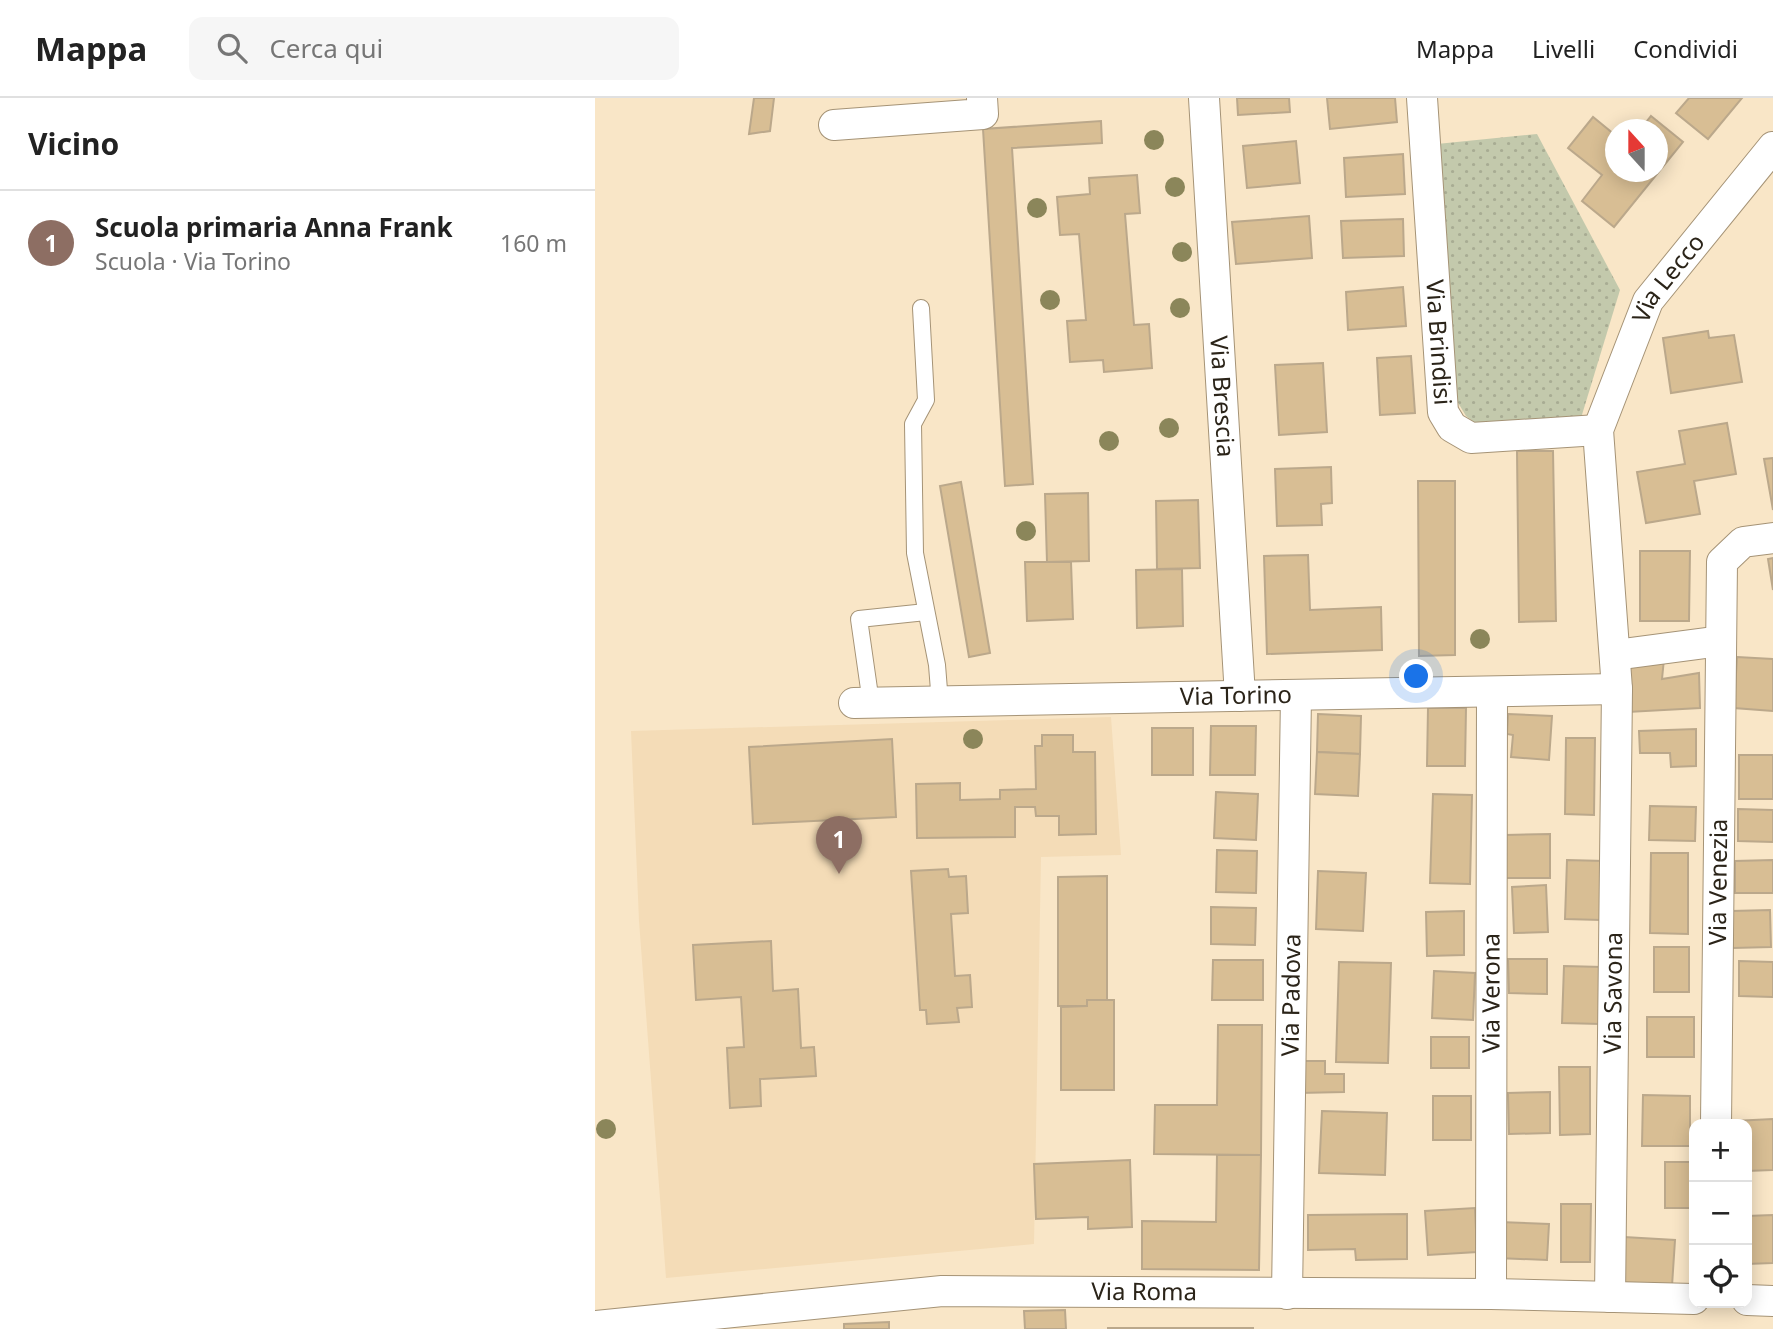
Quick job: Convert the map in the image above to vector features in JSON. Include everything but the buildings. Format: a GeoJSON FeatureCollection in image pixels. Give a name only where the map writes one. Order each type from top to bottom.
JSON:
{"type":"FeatureCollection","features":[{"type":"Feature","properties":{"kind":"street"},"geometry":{"type":"LineString","coordinates":[[834,125],[983,114],[982,98]]}},
{"type":"Feature","properties":{"kind":"street","name":"Via Brescia"},"geometry":{"type":"LineString","coordinates":[[1204,98],[1240,696]]}},
{"type":"Feature","properties":{"kind":"street","name":"Via Brindisi"},"geometry":{"type":"LineString","coordinates":[[1422,98],[1443,412],[1452,427],[1471,438],[1598,430]]}},
{"type":"Feature","properties":{"kind":"street","name":"Via Lecco"},"geometry":{"type":"LineString","coordinates":[[1598,430],[1648,302],[1773,147]]}},
{"type":"Feature","properties":{"kind":"street"},"geometry":{"type":"LineString","coordinates":[[1598,430],[1617,689]]}},
{"type":"Feature","properties":{"kind":"street","name":"Via Venezia"},"geometry":{"type":"LineString","coordinates":[[1716,1119],[1722,562],[1742,542],[1773,538]]}},
{"type":"Feature","properties":{"kind":"street"},"geometry":{"type":"LineString","coordinates":[[1615,655],[1721,641]]}},
{"type":"Feature","properties":{"kind":"street","name":"Via Torino"},"geometry":{"type":"LineString","coordinates":[[863,703],[1617,689]]}},
{"type":"Feature","properties":{"kind":"street","name":"Via Savona"},"geometry":{"type":"LineString","coordinates":[[1610,1297],[1617,689]]}},
{"type":"Feature","properties":{"kind":"street","name":"Via Verona"},"geometry":{"type":"LineString","coordinates":[[1491,1294],[1492,692]]}},
{"type":"Feature","properties":{"kind":"street","name":"Via Padova"},"geometry":{"type":"LineString","coordinates":[[1287,1294],[1296,695]]}},
{"type":"Feature","properties":{"kind":"street","name":"Via Roma"},"geometry":{"type":"LineString","coordinates":[[595,1326],[942,1291],[1491,1294],[1689,1299]]}},
{"type":"Feature","properties":{"kind":"street"},"geometry":{"type":"LineString","coordinates":[[1752,1300],[1773,1301]]}},
{"type":"Feature","properties":{"kind":"lane"},"geometry":{"type":"LineString","coordinates":[[921,308],[926,400],[913,424],[915,553],[937,665],[940,703]]}},
{"type":"Feature","properties":{"kind":"lane"},"geometry":{"type":"LineString","coordinates":[[863,703],[859,619],[926,611]]}},
{"type":"Feature","properties":{"kind":"shaded area"},"geometry":{"type":"Polygon","coordinates":[[[1111,717],[1121,855],[1041,857],[1034,1244],[666,1278],[639,921],[631,731],[1111,717]]]}},
{"type":"Feature","properties":{"kind":"green space"},"geometry":{"type":"Polygon","coordinates":[[[1537,134],[1620,290],[1581,418],[1480,427],[1466,416],[1457,401],[1437,144],[1537,134]]]}},
{"type":"Feature","properties":{"kind":"place","name":"Scuola primaria Anna Frank"},"geometry":{"type":"Point","coordinates":[839,874]}}]}
